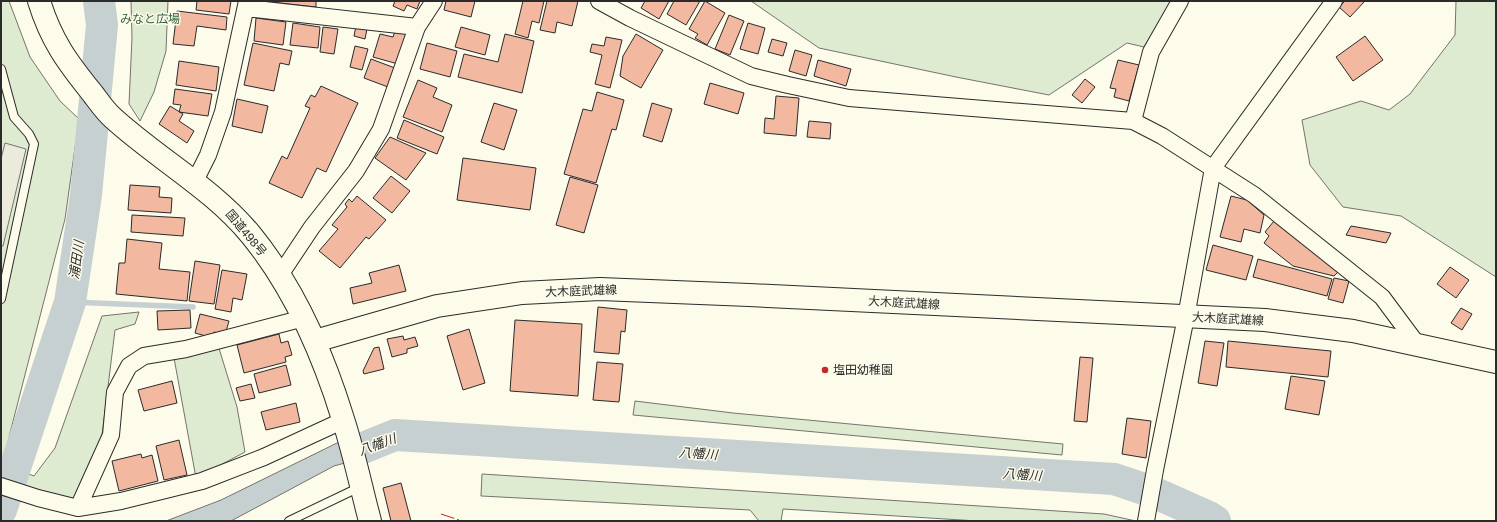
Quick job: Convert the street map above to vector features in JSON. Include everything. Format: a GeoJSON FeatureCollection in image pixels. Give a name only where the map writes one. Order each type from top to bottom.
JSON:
{"type":"FeatureCollection","features":[{"type":"Feature","properties":{"kind":"main road","name":"国道498号"},"geometry":{"type":"LineString","coordinates":[[39,1],[46,22],[59,50],[72,69],[112,118],[217,200],[251,235],[280,275],[315,341],[344,420],[370,521]]}},
{"type":"Feature","properties":{"kind":"main road","name":"大木庭武雄線"},"geometry":{"type":"LineString","coordinates":[[315,341],[437,306],[522,292],[600,289],[749,294],[1265,320],[1354,331],[1496,362]]}},
{"type":"Feature","properties":{"kind":"street"},"geometry":{"type":"LineString","coordinates":[[280,275],[312,227],[356,171],[381,130],[417,27],[434,1]]}},
{"type":"Feature","properties":{"kind":"street"},"geometry":{"type":"LineString","coordinates":[[599,1],[630,18],[751,76],[788,85],[849,98],[1133,121],[1162,136],[1254,195],[1382,297],[1417,344]]}},
{"type":"Feature","properties":{"kind":"street"},"geometry":{"type":"LineString","coordinates":[[1133,121],[1151,52],[1180,1]]}},
{"type":"Feature","properties":{"kind":"street"},"geometry":{"type":"LineString","coordinates":[[1146,520],[1186,317],[1213,168],[1334,1]]}},
{"type":"Feature","properties":{"kind":"street"},"geometry":{"type":"LineString","coordinates":[[195,182],[208,155],[223,112],[246,4],[417,27]]}},
{"type":"Feature","properties":{"kind":"street"},"geometry":{"type":"LineString","coordinates":[[78,508],[111,435],[115,392],[129,366],[144,356],[186,349],[304,318]]}},
{"type":"Feature","properties":{"kind":"street"},"geometry":{"type":"LineString","coordinates":[[1,486],[38,498],[78,508],[121,501],[202,481],[264,457],[344,420]]}},
{"type":"Feature","properties":{"kind":"lane"},"geometry":{"type":"LineString","coordinates":[[1,69],[14,117],[29,134],[34,144],[1,299]]}},
{"type":"Feature","properties":{"kind":"lane"},"geometry":{"type":"LineString","coordinates":[[289,521],[361,486]]}},
{"type":"Feature","properties":{"kind":"green space"},"geometry":{"type":"Polygon","coordinates":[[[1,1],[9,1],[30,57],[60,101],[79,119],[65,219],[9,437],[10,467],[34,476],[55,448],[102,316],[139,312],[135,324],[115,330],[102,435],[74,502],[1,477],[1,1]]]}},
{"type":"Feature","properties":{"kind":"green space","name":"みなと広場"},"geometry":{"type":"Polygon","coordinates":[[[131,1],[168,1],[166,51],[154,92],[140,121],[129,104],[132,38],[131,1]]]}},
{"type":"Feature","properties":{"kind":"green space"},"geometry":{"type":"Polygon","coordinates":[[[751,1],[1172,1],[1144,47],[1127,43],[1049,95],[819,48],[751,1]]]}},
{"type":"Feature","properties":{"kind":"green space"},"geometry":{"type":"Polygon","coordinates":[[[1456,1],[1496,1],[1496,277],[1401,216],[1343,207],[1310,165],[1302,120],[1361,101],[1389,110],[1410,94],[1455,35],[1456,1]]]}},
{"type":"Feature","properties":{"kind":"green space"},"geometry":{"type":"Polygon","coordinates":[[[218,345],[237,407],[245,452],[196,478],[174,358],[218,345]]]}},
{"type":"Feature","properties":{"kind":"green space"},"geometry":{"type":"Polygon","coordinates":[[[635,401],[733,413],[1063,444],[1062,455],[633,415],[635,401]]]}},
{"type":"Feature","properties":{"kind":"green space"},"geometry":{"type":"Polygon","coordinates":[[[482,474],[1104,514],[1136,521],[978,521],[783,509],[781,521],[759,521],[750,510],[481,496],[482,474]]]}},
{"type":"Feature","properties":{"kind":"shaded area"},"geometry":{"type":"Polygon","coordinates":[[[5,143],[26,149],[3,246],[1,246],[1,159],[5,143]]]}},
{"type":"Feature","properties":{"kind":"water"},"geometry":{"type":"Polygon","coordinates":[[[399,430],[399,448],[334,466],[231,521],[166,521],[221,500],[339,442],[399,430]]]}},
{"type":"Feature","properties":{"kind":"building"},"geometry":{"type":"Polygon","coordinates":[[[197,1],[231,1],[229,14],[196,10],[197,1]]]}},
{"type":"Feature","properties":{"kind":"building"},"geometry":{"type":"Polygon","coordinates":[[[262,1],[316,1],[316,7],[262,1]]]}},
{"type":"Feature","properties":{"kind":"building"},"geometry":{"type":"Polygon","coordinates":[[[395,1],[420,1],[417,9],[407,5],[404,11],[393,6],[395,1]]]}},
{"type":"Feature","properties":{"kind":"building"},"geometry":{"type":"Polygon","coordinates":[[[446,1],[475,1],[471,17],[444,10],[446,1]]]}},
{"type":"Feature","properties":{"kind":"building"},"geometry":{"type":"Polygon","coordinates":[[[523,1],[544,1],[539,23],[532,21],[528,38],[515,34],[523,1]]]}},
{"type":"Feature","properties":{"kind":"building"},"geometry":{"type":"Polygon","coordinates":[[[547,1],[578,1],[572,26],[557,22],[555,33],[540,30],[547,1]]]}},
{"type":"Feature","properties":{"kind":"building"},"geometry":{"type":"Polygon","coordinates":[[[645,1],[669,1],[659,19],[641,8],[645,1]]]}},
{"type":"Feature","properties":{"kind":"building"},"geometry":{"type":"Polygon","coordinates":[[[674,1],[700,1],[686,25],[667,14],[674,1]]]}},
{"type":"Feature","properties":{"kind":"building"},"geometry":{"type":"Polygon","coordinates":[[[705,1],[725,13],[707,45],[695,38],[698,34],[689,29],[705,1]]]}},
{"type":"Feature","properties":{"kind":"building"},"geometry":{"type":"Polygon","coordinates":[[[1345,1],[1365,1],[1350,17],[1339,7],[1345,1]]]}},
{"type":"Feature","properties":{"kind":"building"},"geometry":{"type":"Polygon","coordinates":[[[177,11],[227,17],[226,30],[197,26],[194,46],[173,44],[177,11]]]}},
{"type":"Feature","properties":{"kind":"building"},"geometry":{"type":"Polygon","coordinates":[[[729,15],[744,21],[730,55],[715,49],[729,15]]]}},
{"type":"Feature","properties":{"kind":"building"},"geometry":{"type":"Polygon","coordinates":[[[256,18],[286,22],[283,45],[254,41],[256,18]]]}},
{"type":"Feature","properties":{"kind":"building"},"geometry":{"type":"Polygon","coordinates":[[[293,23],[320,27],[318,48],[290,45],[293,23]]]}},
{"type":"Feature","properties":{"kind":"building"},"geometry":{"type":"Polygon","coordinates":[[[748,23],[765,28],[758,54],[740,49],[748,23]]]}},
{"type":"Feature","properties":{"kind":"building"},"geometry":{"type":"Polygon","coordinates":[[[356,26],[367,29],[365,39],[354,36],[356,26]]]}},
{"type":"Feature","properties":{"kind":"building"},"geometry":{"type":"Polygon","coordinates":[[[323,27],[338,29],[334,54],[320,52],[323,27]]]}},
{"type":"Feature","properties":{"kind":"building"},"geometry":{"type":"Polygon","coordinates":[[[461,27],[490,35],[485,55],[455,47],[461,27]]]}},
{"type":"Feature","properties":{"kind":"building"},"geometry":{"type":"Polygon","coordinates":[[[395,31],[407,34],[398,64],[373,57],[380,34],[393,37],[395,31]]]}},
{"type":"Feature","properties":{"kind":"building"},"geometry":{"type":"Polygon","coordinates":[[[505,34],[534,41],[522,93],[458,77],[464,54],[498,62],[505,34]]]}},
{"type":"Feature","properties":{"kind":"building"},"geometry":{"type":"Polygon","coordinates":[[[636,34],[663,50],[641,88],[620,76],[623,56],[636,34]]]}},
{"type":"Feature","properties":{"kind":"building"},"geometry":{"type":"Polygon","coordinates":[[[1365,36],[1383,60],[1353,81],[1336,57],[1365,36]]]}},
{"type":"Feature","properties":{"kind":"building"},"geometry":{"type":"Polygon","coordinates":[[[606,37],[622,40],[610,88],[595,84],[602,55],[590,52],[592,44],[604,46],[606,37]]]}},
{"type":"Feature","properties":{"kind":"building"},"geometry":{"type":"Polygon","coordinates":[[[772,39],[787,43],[783,56],[768,52],[772,39]]]}},
{"type":"Feature","properties":{"kind":"building"},"geometry":{"type":"Polygon","coordinates":[[[253,43],[292,51],[289,65],[280,63],[274,91],[244,85],[253,43]]]}},
{"type":"Feature","properties":{"kind":"building"},"geometry":{"type":"Polygon","coordinates":[[[427,43],[457,51],[450,77],[420,69],[427,43]]]}},
{"type":"Feature","properties":{"kind":"building"},"geometry":{"type":"Polygon","coordinates":[[[355,46],[368,49],[362,70],[350,67],[355,46]]]}},
{"type":"Feature","properties":{"kind":"building"},"geometry":{"type":"Polygon","coordinates":[[[795,50],[812,55],[806,76],[789,71],[795,50]]]}},
{"type":"Feature","properties":{"kind":"building"},"geometry":{"type":"Polygon","coordinates":[[[371,59],[395,68],[388,87],[364,78],[371,59]]]}},
{"type":"Feature","properties":{"kind":"building"},"geometry":{"type":"Polygon","coordinates":[[[818,60],[851,69],[846,86],[814,76],[818,60]]]}},
{"type":"Feature","properties":{"kind":"building"},"geometry":{"type":"Polygon","coordinates":[[[1118,60],[1139,65],[1129,101],[1114,97],[1116,89],[1110,88],[1118,60]]]}},
{"type":"Feature","properties":{"kind":"building"},"geometry":{"type":"Polygon","coordinates":[[[179,61],[219,67],[216,91],[176,85],[179,61]]]}},
{"type":"Feature","properties":{"kind":"building"},"geometry":{"type":"Polygon","coordinates":[[[1085,79],[1095,87],[1082,103],[1072,95],[1085,79]]]}},
{"type":"Feature","properties":{"kind":"building"},"geometry":{"type":"Polygon","coordinates":[[[418,80],[437,88],[433,97],[452,105],[442,132],[403,117],[418,80]]]}},
{"type":"Feature","properties":{"kind":"building"},"geometry":{"type":"Polygon","coordinates":[[[710,83],[744,93],[738,114],[704,104],[710,83]]]}},
{"type":"Feature","properties":{"kind":"building"},"geometry":{"type":"Polygon","coordinates":[[[321,86],[358,103],[326,172],[317,168],[302,198],[269,183],[282,156],[287,159],[310,108],[305,106],[311,95],[315,97],[321,86]]]}},
{"type":"Feature","properties":{"kind":"building"},"geometry":{"type":"Polygon","coordinates":[[[175,89],[212,94],[208,116],[179,112],[181,105],[173,104],[175,89]]]}},
{"type":"Feature","properties":{"kind":"building"},"geometry":{"type":"Polygon","coordinates":[[[597,92],[624,100],[616,130],[612,129],[596,183],[564,174],[583,109],[592,111],[597,92]]]}},
{"type":"Feature","properties":{"kind":"building"},"geometry":{"type":"Polygon","coordinates":[[[776,96],[799,98],[796,136],[764,133],[765,118],[774,119],[776,96]]]}},
{"type":"Feature","properties":{"kind":"building"},"geometry":{"type":"Polygon","coordinates":[[[237,99],[268,106],[262,133],[232,126],[237,99]]]}},
{"type":"Feature","properties":{"kind":"building"},"geometry":{"type":"Polygon","coordinates":[[[494,103],[517,110],[504,150],[481,142],[494,103]]]}},
{"type":"Feature","properties":{"kind":"building"},"geometry":{"type":"Polygon","coordinates":[[[652,103],[672,109],[662,142],[643,136],[652,103]]]}},
{"type":"Feature","properties":{"kind":"building"},"geometry":{"type":"Polygon","coordinates":[[[170,106],[183,114],[179,121],[194,131],[187,143],[159,124],[170,106]]]}},
{"type":"Feature","properties":{"kind":"building"},"geometry":{"type":"Polygon","coordinates":[[[404,120],[444,137],[437,154],[397,138],[404,120]]]}},
{"type":"Feature","properties":{"kind":"building"},"geometry":{"type":"Polygon","coordinates":[[[809,121],[831,123],[830,139],[807,137],[809,121]]]}},
{"type":"Feature","properties":{"kind":"building"},"geometry":{"type":"Polygon","coordinates":[[[390,137],[426,153],[406,180],[375,158],[390,137]]]}},
{"type":"Feature","properties":{"kind":"building"},"geometry":{"type":"Polygon","coordinates":[[[463,158],[536,168],[530,210],[457,200],[463,158]]]}},
{"type":"Feature","properties":{"kind":"building"},"geometry":{"type":"Polygon","coordinates":[[[391,176],[410,191],[392,213],[373,198],[391,176]]]}},
{"type":"Feature","properties":{"kind":"building"},"geometry":{"type":"Polygon","coordinates":[[[570,177],[598,185],[584,233],[556,225],[570,177]]]}},
{"type":"Feature","properties":{"kind":"building"},"geometry":{"type":"Polygon","coordinates":[[[130,185],[160,187],[159,197],[172,198],[171,213],[128,210],[130,185]]]}},
{"type":"Feature","properties":{"kind":"building"},"geometry":{"type":"Polygon","coordinates":[[[357,196],[386,220],[369,239],[366,237],[340,268],[319,251],[338,229],[332,225],[347,207],[345,204],[349,199],[352,202],[357,196]]]}},
{"type":"Feature","properties":{"kind":"building"},"geometry":{"type":"Polygon","coordinates":[[[1231,196],[1247,200],[1264,215],[1260,233],[1244,229],[1241,242],[1220,237],[1231,196]]]}},
{"type":"Feature","properties":{"kind":"building"},"geometry":{"type":"Polygon","coordinates":[[[132,215],[185,218],[183,236],[131,232],[132,215]]]}},
{"type":"Feature","properties":{"kind":"building"},"geometry":{"type":"Polygon","coordinates":[[[1274,221],[1338,272],[1334,276],[1293,266],[1264,243],[1269,236],[1265,232],[1274,221]]]}},
{"type":"Feature","properties":{"kind":"building"},"geometry":{"type":"Polygon","coordinates":[[[1351,226],[1391,233],[1386,243],[1346,235],[1351,226]]]}},
{"type":"Feature","properties":{"kind":"building"},"geometry":{"type":"Polygon","coordinates":[[[127,239],[162,243],[159,269],[190,272],[187,301],[116,294],[119,263],[125,263],[127,239]]]}},
{"type":"Feature","properties":{"kind":"building"},"geometry":{"type":"Polygon","coordinates":[[[1213,245],[1253,256],[1246,280],[1206,270],[1213,245]]]}},
{"type":"Feature","properties":{"kind":"building"},"geometry":{"type":"Polygon","coordinates":[[[1258,259],[1332,279],[1327,296],[1253,277],[1258,259]]]}},
{"type":"Feature","properties":{"kind":"building"},"geometry":{"type":"Polygon","coordinates":[[[195,261],[220,265],[214,304],[189,301],[195,261]]]}},
{"type":"Feature","properties":{"kind":"building"},"geometry":{"type":"Polygon","coordinates":[[[399,265],[406,291],[353,304],[350,288],[372,283],[369,273],[399,265]]]}},
{"type":"Feature","properties":{"kind":"building"},"geometry":{"type":"Polygon","coordinates":[[[1450,267],[1469,280],[1456,298],[1437,284],[1450,267]]]}},
{"type":"Feature","properties":{"kind":"building"},"geometry":{"type":"Polygon","coordinates":[[[222,270],[247,274],[242,300],[233,298],[231,312],[215,309],[222,270]]]}},
{"type":"Feature","properties":{"kind":"building"},"geometry":{"type":"Polygon","coordinates":[[[1334,278],[1349,281],[1343,303],[1328,299],[1334,278]]]}},
{"type":"Feature","properties":{"kind":"building"},"geometry":{"type":"Polygon","coordinates":[[[598,307],[627,310],[625,332],[621,331],[619,354],[594,352],[598,307]]]}},
{"type":"Feature","properties":{"kind":"building"},"geometry":{"type":"Polygon","coordinates":[[[1461,308],[1472,314],[1462,330],[1451,323],[1461,308]]]}},
{"type":"Feature","properties":{"kind":"building"},"geometry":{"type":"Polygon","coordinates":[[[190,310],[191,328],[158,330],[157,311],[190,310]]]}},
{"type":"Feature","properties":{"kind":"building"},"geometry":{"type":"Polygon","coordinates":[[[200,314],[229,321],[225,335],[214,332],[213,338],[195,333],[200,314]]]}},
{"type":"Feature","properties":{"kind":"building"},"geometry":{"type":"Polygon","coordinates":[[[515,320],[582,324],[578,396],[510,391],[515,320]]]}},
{"type":"Feature","properties":{"kind":"building"},"geometry":{"type":"Polygon","coordinates":[[[469,329],[485,383],[463,390],[447,336],[469,329]]]}},
{"type":"Feature","properties":{"kind":"building"},"geometry":{"type":"Polygon","coordinates":[[[279,334],[281,343],[288,341],[292,355],[285,357],[286,362],[244,373],[237,345],[279,334]]]}},
{"type":"Feature","properties":{"kind":"building"},"geometry":{"type":"Polygon","coordinates":[[[403,336],[404,340],[415,337],[418,346],[407,349],[407,353],[392,357],[387,339],[403,336]]]}},
{"type":"Feature","properties":{"kind":"building"},"geometry":{"type":"Polygon","coordinates":[[[1205,341],[1224,343],[1217,386],[1198,383],[1205,341]]]}},
{"type":"Feature","properties":{"kind":"building"},"geometry":{"type":"Polygon","coordinates":[[[1228,341],[1331,351],[1328,377],[1226,367],[1228,341]]]}},
{"type":"Feature","properties":{"kind":"building"},"geometry":{"type":"Polygon","coordinates":[[[379,347],[384,369],[364,374],[363,371],[374,348],[379,347]]]}},
{"type":"Feature","properties":{"kind":"building"},"geometry":{"type":"Polygon","coordinates":[[[1080,357],[1093,358],[1087,422],[1074,421],[1080,357]]]}},
{"type":"Feature","properties":{"kind":"building"},"geometry":{"type":"Polygon","coordinates":[[[597,362],[623,364],[619,402],[593,400],[597,362]]]}},
{"type":"Feature","properties":{"kind":"building"},"geometry":{"type":"Polygon","coordinates":[[[286,365],[291,385],[259,393],[254,374],[286,365]]]}},
{"type":"Feature","properties":{"kind":"building"},"geometry":{"type":"Polygon","coordinates":[[[1291,376],[1325,381],[1319,415],[1285,409],[1291,376]]]}},
{"type":"Feature","properties":{"kind":"building"},"geometry":{"type":"Polygon","coordinates":[[[172,381],[177,403],[144,411],[138,390],[172,381]]]}},
{"type":"Feature","properties":{"kind":"building"},"geometry":{"type":"Polygon","coordinates":[[[251,384],[255,398],[240,401],[236,388],[251,384]]]}},
{"type":"Feature","properties":{"kind":"building"},"geometry":{"type":"Polygon","coordinates":[[[296,403],[300,422],[266,430],[261,412],[296,403]]]}},
{"type":"Feature","properties":{"kind":"building"},"geometry":{"type":"Polygon","coordinates":[[[1127,418],[1151,421],[1146,458],[1122,454],[1127,418]]]}},
{"type":"Feature","properties":{"kind":"building"},"geometry":{"type":"Polygon","coordinates":[[[179,440],[187,475],[164,480],[156,446],[179,440]]]}},
{"type":"Feature","properties":{"kind":"building"},"geometry":{"type":"Polygon","coordinates":[[[141,454],[142,458],[152,455],[158,481],[119,491],[112,461],[141,454]]]}},
{"type":"Feature","properties":{"kind":"building"},"geometry":{"type":"Polygon","coordinates":[[[401,483],[411,521],[391,521],[383,488],[401,483]]]}},
{"type":"Feature","properties":{"kind":"waterway","name":"浦田川"},"geometry":{"type":"LineString","coordinates":[[1,510],[70,302],[86,195],[102,25],[99,1]]}},
{"type":"Feature","properties":{"kind":"waterway"},"geometry":{"type":"LineString","coordinates":[[70,302],[193,307]]}},
{"type":"Feature","properties":{"kind":"waterway","name":"八幡川"},"geometry":{"type":"LineString","coordinates":[[358,450],[395,435],[1114,479],[1153,492],[1215,521]]}},
{"type":"Feature","properties":{"kind":"power"},"geometry":{"type":"LineString","coordinates":[[441,514],[462,521]]}},
{"type":"Feature","properties":{"kind":"place","name":"塩田幼稚園"},"geometry":{"type":"Point","coordinates":[825,370]}}]}
